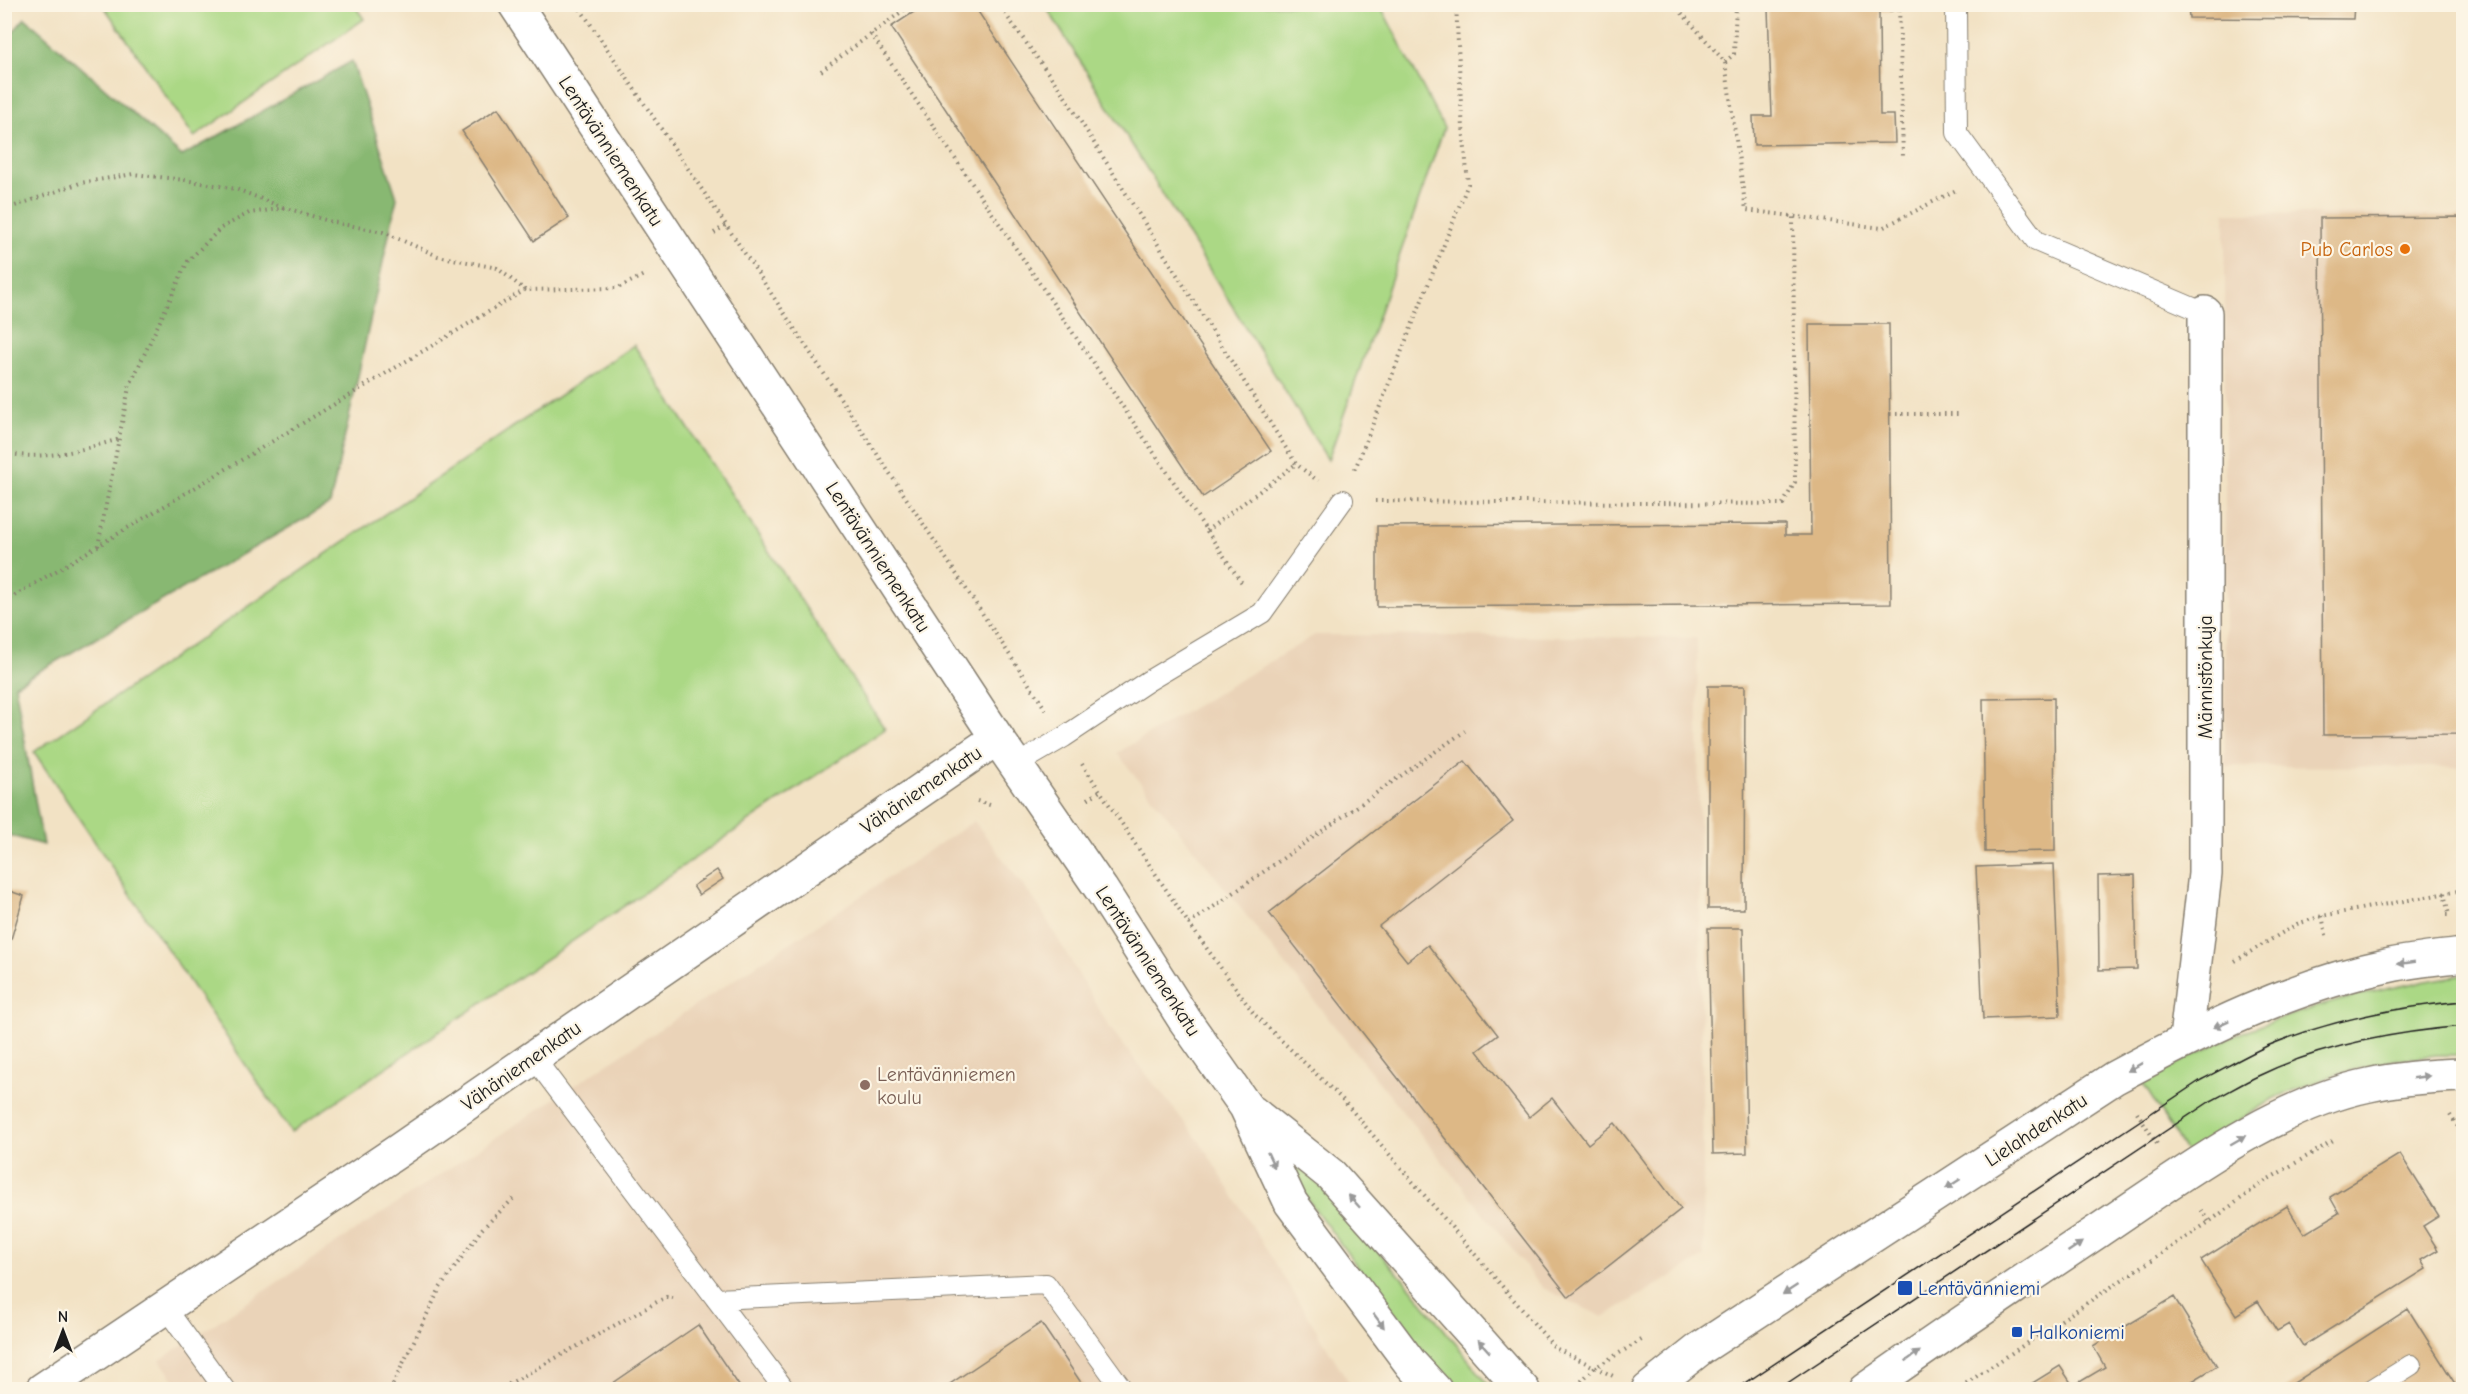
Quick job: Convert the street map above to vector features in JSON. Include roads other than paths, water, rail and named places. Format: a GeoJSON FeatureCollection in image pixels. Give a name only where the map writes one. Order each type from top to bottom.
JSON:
{"type":"FeatureCollection","features":[{"type":"Feature","properties":{"kind":"street","name":"Lentävänniemenkatu"},"geometry":{"type":"LineString","coordinates":[[515,4],[998,738],[1101,889],[1184,1019],[1246,1107],[1291,1203],[1411,1364],[1435,1389]]}},
{"type":"Feature","properties":{"kind":"street","name":"Männistönkuja"},"geometry":{"type":"LineString","coordinates":[[2186,1039],[2205,874],[2205,313]]}},
{"type":"Feature","properties":{"kind":"street","name":"Vähäniemenkatu"},"geometry":{"type":"LineString","coordinates":[[42,1389],[534,1058],[998,738]]}},
{"type":"Feature","properties":{"kind":"street","name":"Lielahdenkatu"},"geometry":{"type":"LineString","coordinates":[[1648,1389],[1701,1348],[2114,1078],[2186,1039],[2259,1007],[2328,982],[2390,965],[2463,955]]}},
{"type":"Feature","properties":{"kind":"street"},"geometry":{"type":"LineString","coordinates":[[1865,1389],[1993,1301],[2238,1139],[2311,1103],[2368,1085],[2428,1076],[2463,1075]]}},
{"type":"Feature","properties":{"kind":"street","name":"Lentävänniemenkatu"},"geometry":{"type":"LineString","coordinates":[[1246,1107],[1331,1175],[1523,1389]]}},
{"type":"Feature","properties":{"kind":"lane"},"geometry":{"type":"LineString","coordinates":[[1956,4],[1957,133],[2036,241],[2205,313]]}},
{"type":"Feature","properties":{"kind":"lane"},"geometry":{"type":"LineString","coordinates":[[1016,765],[1262,613],[1343,500]]}},
{"type":"Feature","properties":{"kind":"lane"},"geometry":{"type":"LineString","coordinates":[[534,1058],[785,1389]]}},
{"type":"Feature","properties":{"kind":"lane"},"geometry":{"type":"LineString","coordinates":[[716,1299],[1046,1284],[1122,1389]]}},
{"type":"Feature","properties":{"kind":"lane"},"geometry":{"type":"LineString","coordinates":[[165,1307],[225,1389]]}},
{"type":"Feature","properties":{"kind":"lane"},"geometry":{"type":"LineString","coordinates":[[2371,1389],[2411,1365]]}},
{"type":"Feature","properties":{"kind":"tram line"},"geometry":{"type":"LineString","coordinates":[[1735,1390],[2201,1080],[2267,1046],[2315,1029],[2388,1011],[2464,1001]]}},
{"type":"Feature","properties":{"kind":"tram line"},"geometry":{"type":"LineString","coordinates":[[1777,1390],[2209,1102],[2245,1082],[2282,1065],[2332,1048],[2385,1036],[2464,1026]]}},
{"type":"Feature","properties":{"kind":"place","name":"Pub Carlos"},"geometry":{"type":"Point","coordinates":[2405,249]}},
{"type":"Feature","properties":{"kind":"place","name":"Lentävänniemen koulu"},"geometry":{"type":"Point","coordinates":[865,1085]}},
{"type":"Feature","properties":{"kind":"place","name":"Lentävänniemi"},"geometry":{"type":"Point","coordinates":[1905,1288]}},
{"type":"Feature","properties":{"kind":"place","name":"Halkoniemi"},"geometry":{"type":"Point","coordinates":[2017,1332]}}]}
